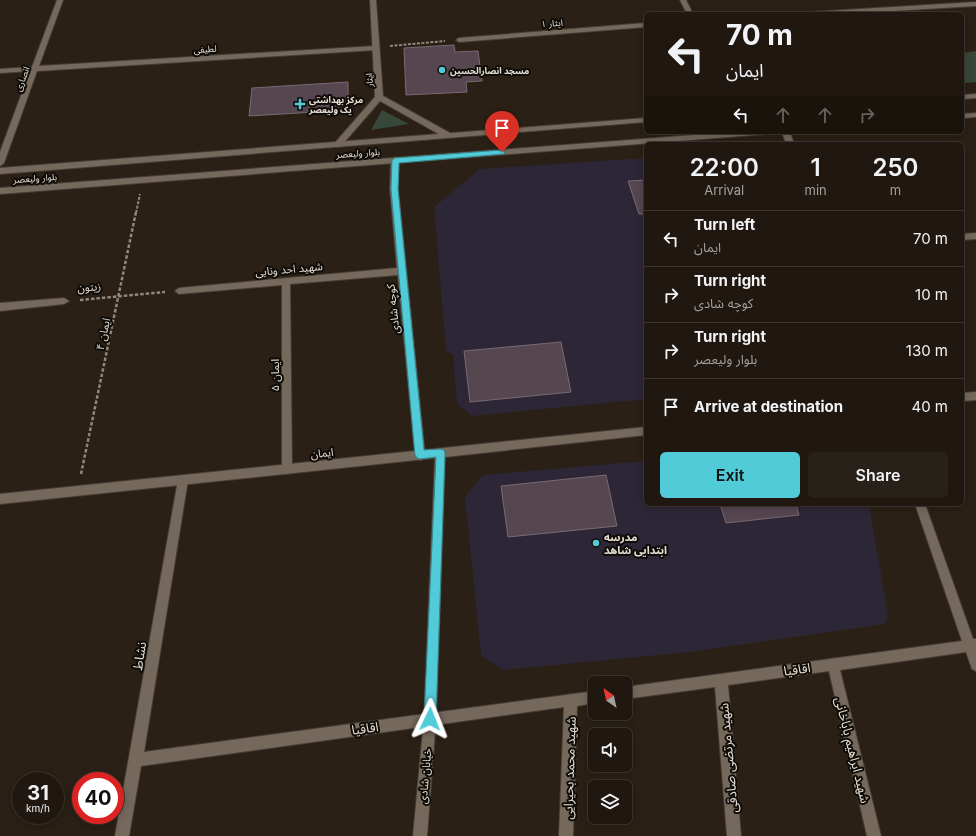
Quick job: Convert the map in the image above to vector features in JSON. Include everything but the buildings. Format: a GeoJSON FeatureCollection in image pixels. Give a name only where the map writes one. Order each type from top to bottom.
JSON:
{"type":"FeatureCollection","features":[{"type":"Feature","properties":{"kind":"street","name":"انصاری"},"geometry":{"type":"LineString","coordinates":[[0,163],[60,0]]}},
{"type":"Feature","properties":{"kind":"street","name":"ایثار"},"geometry":{"type":"LineString","coordinates":[[338,144],[379,97],[373,0]]}},
{"type":"Feature","properties":{"kind":"street"},"geometry":{"type":"LineString","coordinates":[[683,0],[689,12]]}},
{"type":"Feature","properties":{"kind":"street"},"geometry":{"type":"LineString","coordinates":[[843,12],[976,4]]}},
{"type":"Feature","properties":{"kind":"street","name":"ایثار ۱"},"geometry":{"type":"LineString","coordinates":[[459,40],[644,25]]}},
{"type":"Feature","properties":{"kind":"street","name":"لطیفی"},"geometry":{"type":"LineString","coordinates":[[0,71],[376,48]]}},
{"type":"Feature","properties":{"kind":"street"},"geometry":{"type":"LineString","coordinates":[[964,97],[976,96]]}},
{"type":"Feature","properties":{"kind":"street"},"geometry":{"type":"LineString","coordinates":[[379,97],[447,135]]}},
{"type":"Feature","properties":{"kind":"street"},"geometry":{"type":"LineString","coordinates":[[964,116],[976,115]]}},
{"type":"Feature","properties":{"kind":"street","name":"بلوار ولیعصر"},"geometry":{"type":"LineString","coordinates":[[0,171],[644,120]]}},
{"type":"Feature","properties":{"kind":"street","name":"بلوار ولیعصر"},"geometry":{"type":"LineString","coordinates":[[0,190],[740,134]]}},
{"type":"Feature","properties":{"kind":"street","name":"کوچه شادی"},"geometry":{"type":"LineString","coordinates":[[395,160],[394,189],[420,455]]}},
{"type":"Feature","properties":{"kind":"street"},"geometry":{"type":"LineString","coordinates":[[964,237],[976,236]]}},
{"type":"Feature","properties":{"kind":"street","name":"شهید احد ونایی"},"geometry":{"type":"LineString","coordinates":[[179,291],[402,271]]}},
{"type":"Feature","properties":{"kind":"street","name":"ایمان ۵"},"geometry":{"type":"LineString","coordinates":[[286,281],[287,469]]}},
{"type":"Feature","properties":{"kind":"street","name":"زیتون"},"geometry":{"type":"LineString","coordinates":[[0,307],[64,301]]}},
{"type":"Feature","properties":{"kind":"street"},"geometry":{"type":"LineString","coordinates":[[964,397],[976,396]]}},
{"type":"Feature","properties":{"kind":"street","name":"ایمان"},"geometry":{"type":"LineString","coordinates":[[0,499],[644,431]]}},
{"type":"Feature","properties":{"kind":"street","name":"خیابان شادی"},"geometry":{"type":"LineString","coordinates":[[420,836],[430,719],[440,453]]}},
{"type":"Feature","properties":{"kind":"street","name":"نشاط"},"geometry":{"type":"LineString","coordinates":[[122,836],[183,480]]}},
{"type":"Feature","properties":{"kind":"street"},"geometry":{"type":"LineString","coordinates":[[921,506],[972,645],[976,665]]}},
{"type":"Feature","properties":{"kind":"street","name":"اقاقیا"},"geometry":{"type":"LineString","coordinates":[[632,692],[972,645]]}},
{"type":"Feature","properties":{"kind":"street","name":"شهید ابراهیم باباخانی"},"geometry":{"type":"LineString","coordinates":[[833,664],[874,836]]}},
{"type":"Feature","properties":{"kind":"street","name":"شهید مرتضی صادقی"},"geometry":{"type":"LineString","coordinates":[[721,680],[734,836]]}},
{"type":"Feature","properties":{"kind":"street","name":"اقاقیا"},"geometry":{"type":"LineString","coordinates":[[136,760],[588,698]]}},
{"type":"Feature","properties":{"kind":"street","name":"شهید محمد بحیرایی"},"geometry":{"type":"LineString","coordinates":[[566,836],[571,700]]}},
{"type":"Feature","properties":{"kind":"path"},"geometry":{"type":"LineString","coordinates":[[376,48],[459,40]]}},
{"type":"Feature","properties":{"kind":"path","name":"ایمان ۴"},"geometry":{"type":"LineString","coordinates":[[78,491],[143,179]]}},
{"type":"Feature","properties":{"kind":"path","name":"زیتون"},"geometry":{"type":"LineString","coordinates":[[64,301],[179,291]]}},
{"type":"Feature","properties":{"kind":"shaded area"},"geometry":{"type":"Polygon","coordinates":[[[644,158],[644,399],[472,416],[457,404],[453,355],[446,351],[434,207],[480,169],[644,158]]]}},
{"type":"Feature","properties":{"kind":"shaded area"},"geometry":{"type":"Polygon","coordinates":[[[644,461],[644,506],[869,506],[888,615],[885,624],[690,652],[503,670],[481,655],[465,497],[483,475],[644,461]]]}},
{"type":"Feature","properties":{"kind":"green space"},"geometry":{"type":"Polygon","coordinates":[[[976,51],[976,82],[964,83],[964,53],[976,51]]]}},
{"type":"Feature","properties":{"kind":"green space"},"geometry":{"type":"Polygon","coordinates":[[[382,110],[409,124],[371,130],[382,110]]]}},
{"type":"Feature","properties":{"kind":"place","name":"مسجد انصارالحسین"},"geometry":{"type":"Point","coordinates":[442,70]}},
{"type":"Feature","properties":{"kind":"place","name":"مرکز بهداشتی یک ولیعصر"},"geometry":{"type":"Point","coordinates":[300,104]}},
{"type":"Feature","properties":{"kind":"place","name":"مدرسه ابتدایی شاهد"},"geometry":{"type":"Point","coordinates":[596,543]}},
{"type":"Feature","properties":{"kind":"route"},"geometry":{"type":"LineString","coordinates":[[430,719],[440,453],[420,455],[394,189],[395,160],[502,152]]}}]}
